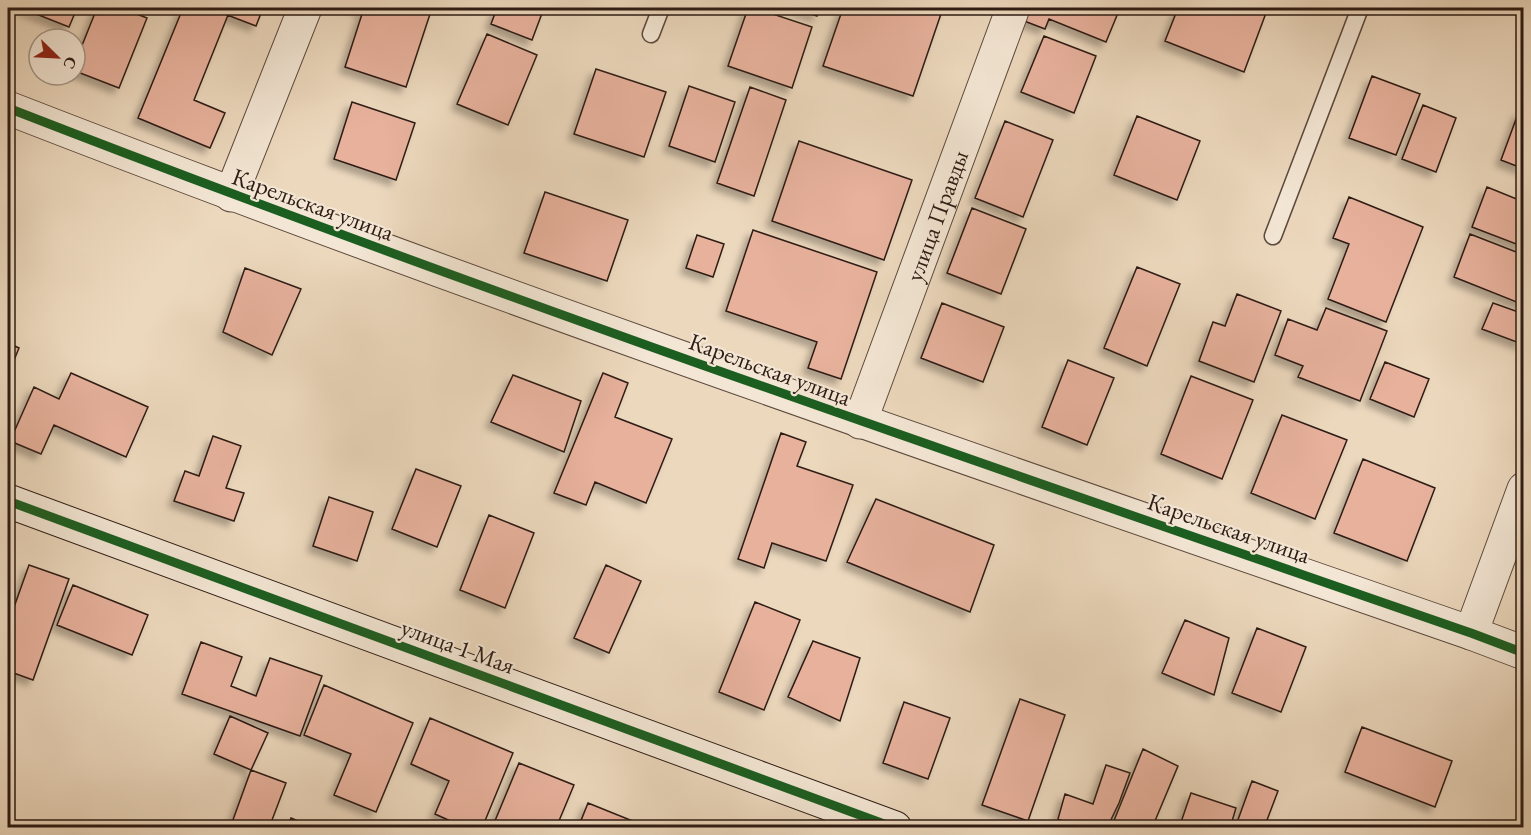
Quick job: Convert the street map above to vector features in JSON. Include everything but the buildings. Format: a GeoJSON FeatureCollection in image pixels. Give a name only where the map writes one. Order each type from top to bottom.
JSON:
{"type":"FeatureCollection","features":[{"type":"Feature","properties":{"kind":"street"},"geometry":{"type":"LineString","coordinates":[[231,195],[305,8]]}},
{"type":"Feature","properties":{"kind":"street","name":"улица Правды"},"geometry":{"type":"LineString","coordinates":[[860,422],[1013,8]]}},
{"type":"Feature","properties":{"kind":"street","name":"Карельская улица"},"geometry":{"type":"LineString","coordinates":[[8,108],[231,195],[860,422],[1524,653]]}},
{"type":"Feature","properties":{"kind":"street"},"geometry":{"type":"LineString","coordinates":[[1471,633],[1524,489]]}},
{"type":"Feature","properties":{"kind":"street","name":"улица 1 Мая"},"geometry":{"type":"LineString","coordinates":[[8,501],[895,828]]}},
{"type":"Feature","properties":{"kind":"lane"},"geometry":{"type":"LineString","coordinates":[[651,34],[661,8]]}},
{"type":"Feature","properties":{"kind":"lane"},"geometry":{"type":"LineString","coordinates":[[1273,236],[1360,8]]}},
{"type":"Feature","properties":{"kind":"cycle path"},"geometry":{"type":"LineString","coordinates":[[8,108],[189,178],[554,312],[1524,653]]}},
{"type":"Feature","properties":{"kind":"cycle path"},"geometry":{"type":"LineString","coordinates":[[8,501],[895,828]]}}]}
